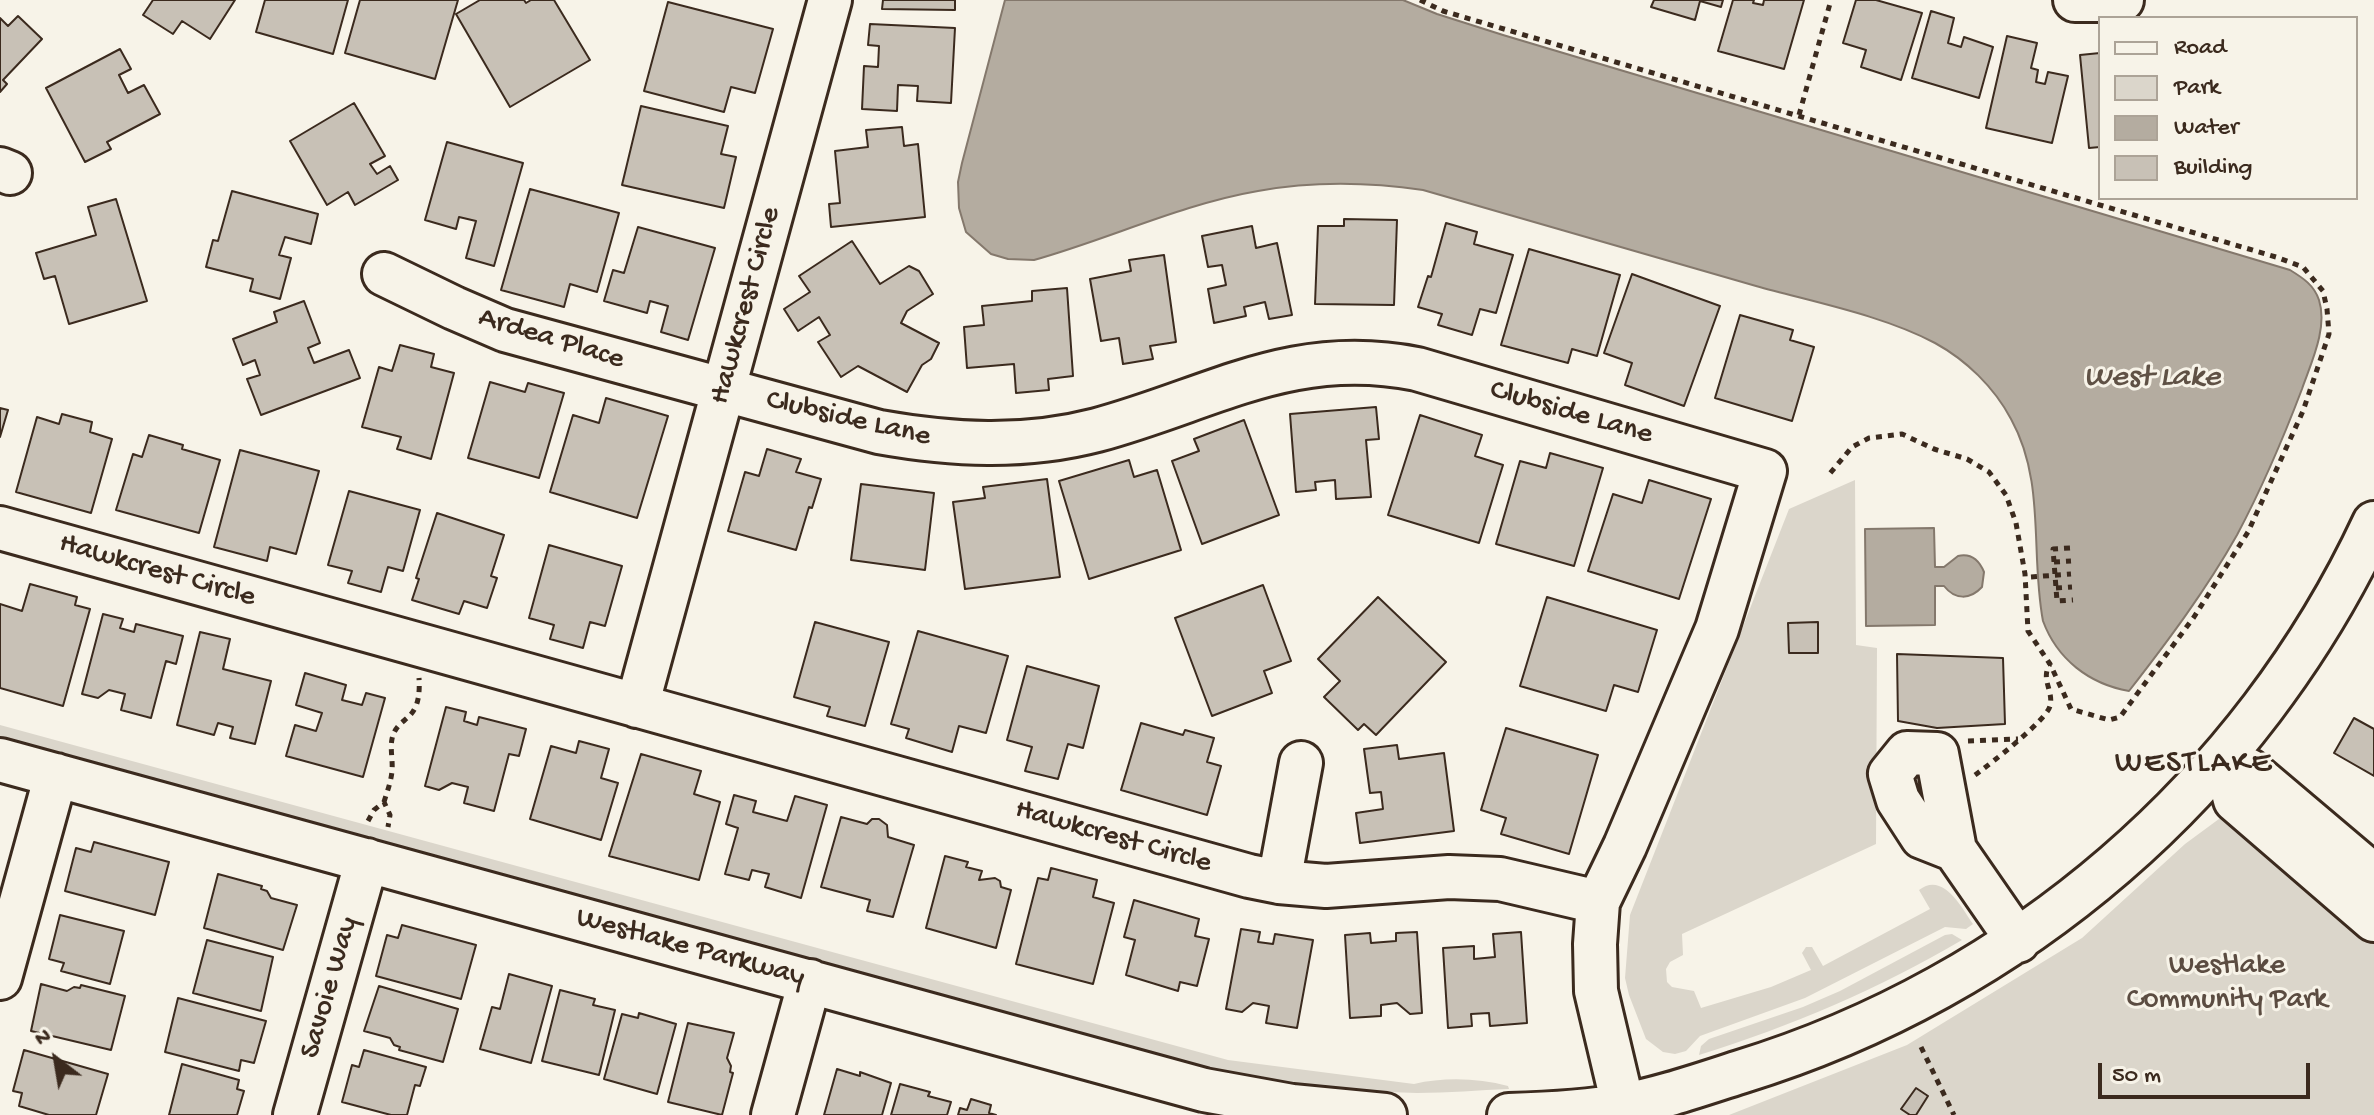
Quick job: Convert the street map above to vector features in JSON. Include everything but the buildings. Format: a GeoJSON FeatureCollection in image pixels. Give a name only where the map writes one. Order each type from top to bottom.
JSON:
{"type":"FeatureCollection","features":[{"type":"Feature","properties":{"kind":"street","name":"Hawkcrest Circle"},"geometry":{"type":"LineString","coordinates":[[637,706],[830,0]]}},
{"type":"Feature","properties":{"kind":"street"},"geometry":{"type":"LineString","coordinates":[[2075,0],[2122,0]]}},
{"type":"Feature","properties":{"kind":"street","name":"Ardea Place"},"geometry":{"type":"LineString","coordinates":[[384,274],[505,330],[724,390]]}},
{"type":"Feature","properties":{"kind":"street","name":"Clubside Lane"},"geometry":{"type":"LineString","coordinates":[[724,390],[879,432],[933,441],[988,445],[1043,440],[1097,430],[1294,366],[1334,361],[1388,363],[1765,471],[1717,629],[1598,902],[1596,991],[1623,1105]]}},
{"type":"Feature","properties":{"kind":"street"},"geometry":{"type":"LineString","coordinates":[[1509,1115],[1623,1105],[1788,1058],[1857,1029],[1951,983],[2018,941],[2085,892],[2140,845],[2224,758],[2282,684],[2330,608],[2374,523]]}},
{"type":"Feature","properties":{"kind":"street","name":"Hawkcrest Circle"},"geometry":{"type":"LineString","coordinates":[[0,528],[1279,882],[1326,886],[1449,877],[1500,879],[1598,902]]}},
{"type":"Feature","properties":{"kind":"street"},"geometry":{"type":"LineString","coordinates":[[2224,758],[2250,771],[2374,876]]}},
{"type":"Feature","properties":{"kind":"street"},"geometry":{"type":"LineString","coordinates":[[2224,758],[2235,800],[2374,920]]}},
{"type":"Feature","properties":{"kind":"street","name":"Westlake Parkway"},"geometry":{"type":"LineString","coordinates":[[0,760],[56,775],[374,836],[810,981],[1204,1090],[1292,1106],[1385,1115]]}},
{"type":"Feature","properties":{"kind":"street"},"geometry":{"type":"LineString","coordinates":[[1279,882],[1301,763]]}},
{"type":"Feature","properties":{"kind":"street"},"geometry":{"type":"LineString","coordinates":[[0,978],[56,775]]}},
{"type":"Feature","properties":{"kind":"street","name":"Savoie Way"},"geometry":{"type":"LineString","coordinates":[[295,1115],[374,836]]}},
{"type":"Feature","properties":{"kind":"street"},"geometry":{"type":"LineString","coordinates":[[1955,850],[2018,941]]}},
{"type":"Feature","properties":{"kind":"street"},"geometry":{"type":"LineString","coordinates":[[773,1115],[810,981]]}},
{"type":"Feature","properties":{"kind":"path"},"geometry":{"type":"LineString","coordinates":[[1420,0],[1443,11],[2276,257],[2303,267],[2323,291],[2329,334],[2303,411],[2248,532],[2194,617],[2120,717],[2109,720],[2071,709],[2050,664],[2028,631],[2025,574],[2016,523],[2006,495],[1989,472],[1967,459],[1934,449],[1902,434],[1860,442],[1827,477]]}},
{"type":"Feature","properties":{"kind":"path"},"geometry":{"type":"LineString","coordinates":[[1799,115],[1831,0]]}},
{"type":"Feature","properties":{"kind":"path"},"geometry":{"type":"LineString","coordinates":[[2070,548],[2053,549],[2057,601],[2073,600]]}},
{"type":"Feature","properties":{"kind":"path"},"geometry":{"type":"LineString","coordinates":[[2054,562],[2071,561]]}},
{"type":"Feature","properties":{"kind":"path"},"geometry":{"type":"LineString","coordinates":[[2031,577],[2071,574]]}},
{"type":"Feature","properties":{"kind":"path"},"geometry":{"type":"LineString","coordinates":[[2056,588],[2072,587]]}},
{"type":"Feature","properties":{"kind":"path"},"geometry":{"type":"LineString","coordinates":[[1967,780],[1993,763],[2046,715],[2051,704],[2045,677],[2050,664]]}},
{"type":"Feature","properties":{"kind":"path"},"geometry":{"type":"LineString","coordinates":[[374,836],[374,810],[384,802],[392,774],[392,739],[396,730],[415,714],[418,705],[418,668]]}},
{"type":"Feature","properties":{"kind":"path"},"geometry":{"type":"LineString","coordinates":[[1967,754],[1967,741],[2018,739]]}},
{"type":"Feature","properties":{"kind":"path"},"geometry":{"type":"LineString","coordinates":[[374,836],[390,815],[384,802]]}},
{"type":"Feature","properties":{"kind":"path"},"geometry":{"type":"LineString","coordinates":[[1921,1047],[1954,1115]]}},
{"type":"Feature","properties":{"kind":"green space"},"geometry":{"type":"Polygon","coordinates":[[[1855,480],[1856,645],[1877,648],[1876,844],[1682,934],[1683,955],[1670,962],[1666,969],[1667,982],[1672,987],[1694,991],[1701,1008],[1771,987],[1811,970],[1802,953],[1806,947],[1812,947],[1823,966],[1930,909],[1919,890],[1928,885],[1944,888],[1951,894],[1973,924],[1966,929],[1945,927],[1805,998],[1700,1036],[1686,1051],[1675,1054],[1663,1052],[1646,1039],[1629,995],[1625,978],[1630,915],[1789,509],[1855,480]]]}},
{"type":"Feature","properties":{"kind":"green space"},"geometry":{"type":"Polygon","coordinates":[[[0,725],[1228,1060],[1414,1084],[1449,1079],[1473,1080],[1497,1083],[1509,1089],[1417,1093],[1333,1088],[1193,1064],[0,738],[0,725]]]}},
{"type":"Feature","properties":{"kind":"green space","name":"Westlake Community Park"},"geometry":{"type":"Polygon","coordinates":[[[2223,816],[2374,933],[2374,1115],[1729,1115],[1907,1045],[2082,938],[2185,844],[2223,816]]]}},
{"type":"Feature","properties":{"kind":"green space"},"geometry":{"type":"Polygon","coordinates":[[[1952,934],[1962,940],[1867,990],[1768,1032],[1699,1055],[1701,1046],[1709,1039],[1803,1007],[1952,934]]]}},
{"type":"Feature","properties":{"kind":"water","name":"West Lake"},"geometry":{"type":"Polygon","coordinates":[[[1005,0],[1403,0],[1503,35],[2290,270],[2304,279],[2317,295],[2321,311],[2320,334],[2272,463],[2225,555],[2186,615],[2129,691],[2114,688],[2076,668],[2057,647],[2043,621],[2033,493],[2022,443],[2011,419],[1978,375],[1958,358],[1914,333],[1847,310],[1423,190],[1382,185],[1320,184],[1258,191],[1201,204],[1034,260],[1008,259],[991,254],[966,232],[959,208],[958,182],[1005,0]]]}},
{"type":"Feature","properties":{"kind":"water"},"geometry":{"type":"Polygon","coordinates":[[[1934,528],[1935,567],[1944,567],[1958,556],[1971,557],[1984,572],[1982,587],[1963,597],[1953,594],[1944,586],[1935,586],[1935,625],[1866,626],[1865,529],[1934,528]]]}},
{"type":"Feature","properties":{"kind":"district","name":"WESTLAKE"},"geometry":{"type":"Point","coordinates":[2194,765]}}]}
